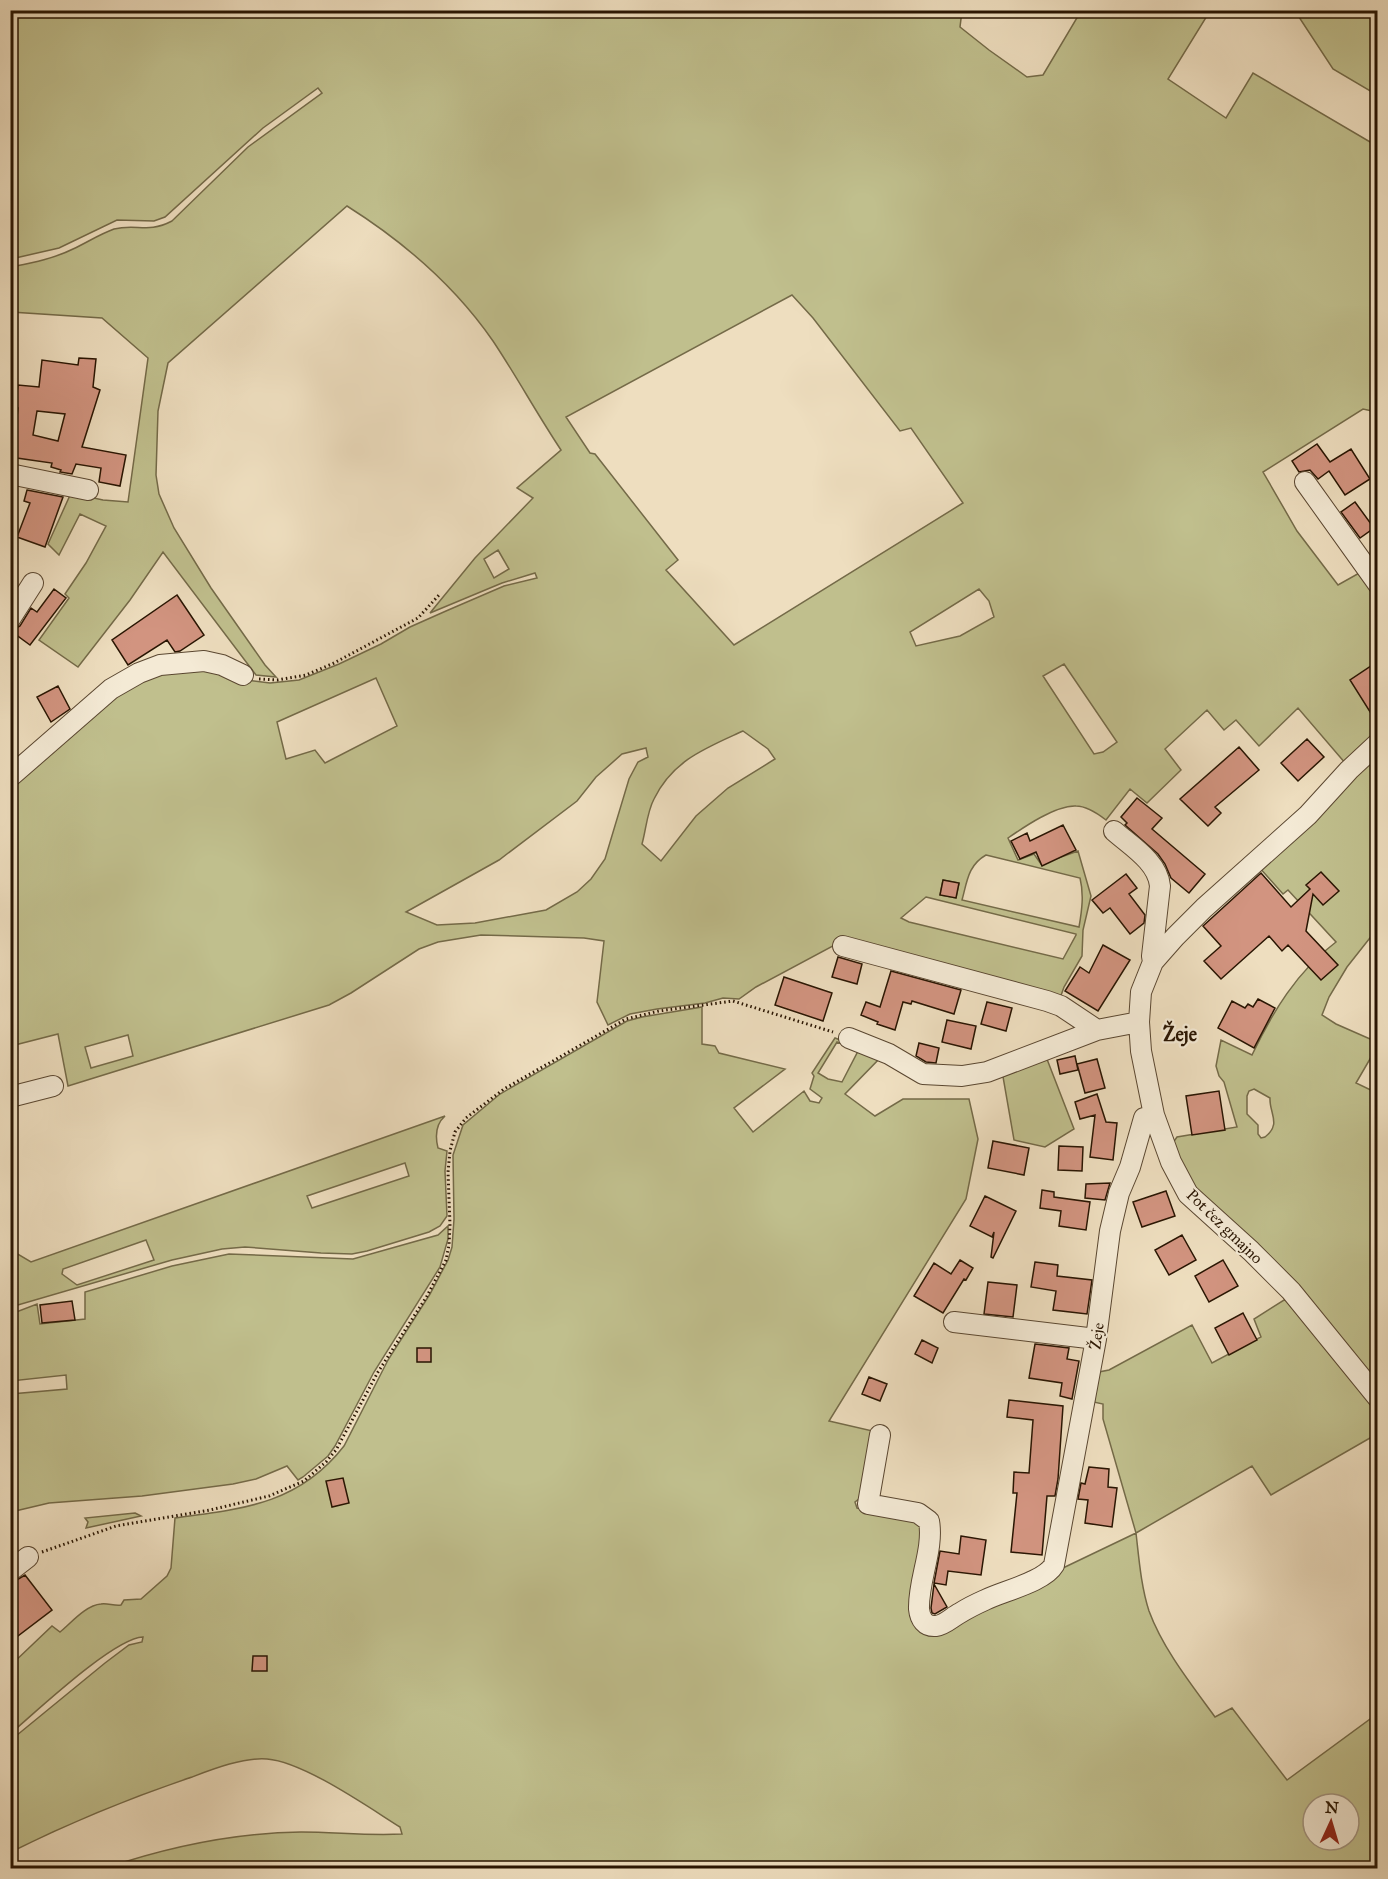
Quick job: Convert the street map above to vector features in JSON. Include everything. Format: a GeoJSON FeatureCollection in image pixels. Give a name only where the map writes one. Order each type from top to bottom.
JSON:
{"type":"FeatureCollection","features":[{"type":"Feature","properties":{"kind":"street"},"geometry":{"type":"LineString","coordinates":[[10,474],[88,489]]}},
{"type":"Feature","properties":{"kind":"street"},"geometry":{"type":"LineString","coordinates":[[1305,482],[1377,584]]}},
{"type":"Feature","properties":{"kind":"street"},"geometry":{"type":"LineString","coordinates":[[10,618],[33,583]]}},
{"type":"Feature","properties":{"kind":"street"},"geometry":{"type":"LineString","coordinates":[[10,777],[111,689],[140,673],[160,665],[204,661],[222,665],[243,675]]}},
{"type":"Feature","properties":{"kind":"street","name":"Pot čez gmajno"},"geometry":{"type":"LineString","coordinates":[[1377,743],[1348,770],[1308,815],[1175,937],[1153,962],[1141,992],[1139,1022],[1141,1051],[1154,1115],[1171,1162],[1188,1194],[1292,1290],[1377,1398]]}},
{"type":"Feature","properties":{"kind":"street"},"geometry":{"type":"LineString","coordinates":[[1114,831],[1154,867],[1160,878],[1161,886],[1154,927],[1153,962]]}},
{"type":"Feature","properties":{"kind":"street"},"geometry":{"type":"LineString","coordinates":[[1154,927],[1175,937]]}},
{"type":"Feature","properties":{"kind":"street"},"geometry":{"type":"LineString","coordinates":[[843,946],[1047,1001],[1061,1006],[1097,1030]]}},
{"type":"Feature","properties":{"kind":"street"},"geometry":{"type":"LineString","coordinates":[[849,1038],[889,1054],[923,1074],[962,1076],[987,1072],[1097,1030],[1139,1022]]}},
{"type":"Feature","properties":{"kind":"street"},"geometry":{"type":"LineString","coordinates":[[10,1097],[53,1086]]}},
{"type":"Feature","properties":{"kind":"street","name":"Žeje"},"geometry":{"type":"LineString","coordinates":[[880,1435],[868,1504],[918,1513],[929,1521],[930,1535],[919,1608],[923,1622],[934,1626],[941,1625],[985,1600],[1052,1570],[1096,1339],[1114,1211],[1144,1118],[1154,1115]]}},
{"type":"Feature","properties":{"kind":"street"},"geometry":{"type":"LineString","coordinates":[[954,1322],[1096,1339]]}},
{"type":"Feature","properties":{"kind":"street"},"geometry":{"type":"LineString","coordinates":[[10,1571],[28,1557]]}},
{"type":"Feature","properties":{"kind":"path"},"geometry":{"type":"LineString","coordinates":[[243,675],[257,679],[277,680],[306,675],[334,663],[418,618],[439,595]]}},
{"type":"Feature","properties":{"kind":"path"},"geometry":{"type":"LineString","coordinates":[[28,1557],[116,1526],[210,1510],[269,1496],[304,1481],[326,1462],[336,1450],[378,1372],[427,1296],[446,1260],[450,1224],[448,1172],[455,1132],[466,1118],[504,1089],[626,1019],[659,1011],[733,1002],[849,1038]]}},
{"type":"Feature","properties":{"kind":"shaded area"},"geometry":{"type":"Polygon","coordinates":[[[10,11],[962,11],[960,27],[1027,77],[1043,75],[1081,11],[1210,11],[1168,79],[1226,118],[1253,73],[1377,146],[1377,412],[1363,409],[1263,472],[1297,531],[1338,585],[1361,572],[1377,594],[1377,735],[1346,764],[1298,708],[1259,746],[1236,720],[1224,730],[1207,710],[1165,749],[1181,770],[1147,803],[1130,789],[1106,820],[1084,807],[1068,807],[1040,818],[1008,838],[1018,860],[1034,854],[1041,864],[1078,851],[1091,896],[1083,930],[1082,956],[1064,987],[1059,1001],[842,941],[756,987],[739,999],[723,998],[705,1003],[630,1014],[608,1025],[597,1002],[604,941],[584,938],[481,935],[438,942],[419,949],[329,1005],[68,1086],[58,1034],[11,1046],[11,784],[112,694],[182,666],[270,683],[299,680],[339,664],[410,627],[504,586],[537,578],[535,573],[502,583],[430,613],[475,558],[533,498],[517,488],[561,450],[493,341],[462,302],[408,250],[347,206],[168,363],[158,411],[156,475],[159,494],[174,528],[211,588],[265,665],[276,677],[256,675],[163,552],[130,600],[78,667],[39,640],[69,598],[65,594],[86,563],[106,526],[80,514],[59,555],[48,544],[71,493],[103,500],[128,502],[148,358],[102,318],[11,312],[11,267],[58,255],[114,229],[149,228],[172,221],[248,147],[322,93],[318,88],[263,128],[165,217],[154,221],[117,220],[59,248],[11,259],[10,11]],[[792,295],[566,417],[590,453],[595,454],[678,560],[666,570],[734,645],[963,503],[911,428],[900,431],[813,318],[792,295]],[[498,550],[484,559],[494,578],[509,569],[498,550]],[[979,589],[910,632],[916,646],[960,636],[994,617],[989,601],[979,589]],[[1064,664],[1043,676],[1094,754],[1103,752],[1117,742],[1064,664]],[[376,678],[277,722],[286,759],[315,750],[325,763],[397,726],[376,678]],[[743,731],[704,750],[671,774],[652,804],[642,844],[661,861],[696,816],[728,788],[775,759],[768,749],[743,731]],[[646,748],[622,754],[596,777],[577,801],[499,860],[406,912],[437,925],[475,923],[546,910],[577,892],[591,879],[605,859],[629,779],[638,762],[648,757],[646,748]],[[986,855],[972,869],[962,900],[1079,927],[1082,902],[1080,878],[986,855]],[[943,880],[940,895],[956,898],[959,883],[943,880]],[[926,897],[901,918],[909,922],[1063,959],[1076,934],[926,897]],[[128,1035],[85,1047],[91,1068],[133,1056],[128,1035]]]}},
{"type":"Feature","properties":{"kind":"shaded area"},"geometry":{"type":"Polygon","coordinates":[[[1295,11],[1377,11],[1377,95],[1333,69],[1295,11]]]}},
{"type":"Feature","properties":{"kind":"shaded area"},"geometry":{"type":"Polygon","coordinates":[[[1377,748],[1377,929],[1347,967],[1329,997],[1322,1015],[1336,1024],[1377,1042],[1377,1047],[1356,1083],[1377,1093],[1377,1389],[1193,1186],[1172,1144],[1177,1137],[1237,1127],[1224,1082],[1216,1066],[1221,1040],[1252,1055],[1277,1008],[1298,979],[1322,953],[1336,942],[1288,890],[1283,894],[1258,866],[1377,748]],[[1254,1089],[1249,1091],[1247,1096],[1247,1114],[1258,1125],[1258,1134],[1261,1138],[1273,1128],[1270,1098],[1254,1089]]]}},
{"type":"Feature","properties":{"kind":"shaded area"},"geometry":{"type":"Polygon","coordinates":[[[702,1007],[702,1044],[715,1046],[719,1053],[785,1069],[734,1108],[753,1132],[804,1091],[810,1101],[819,1103],[822,1098],[810,1089],[814,1076],[812,1073],[835,1038],[882,1056],[845,1094],[875,1116],[903,1099],[969,1099],[978,1139],[966,1199],[829,1421],[877,1432],[864,1495],[855,1502],[857,1508],[918,1518],[923,1523],[922,1628],[1040,1579],[1136,1533],[1146,1602],[1170,1653],[1215,1717],[1232,1708],[1287,1780],[1377,1714],[1377,1868],[106,1868],[202,1842],[251,1835],[301,1832],[402,1834],[400,1827],[354,1797],[299,1768],[267,1759],[219,1767],[77,1821],[11,1852],[11,1740],[129,1645],[142,1642],[143,1637],[114,1649],[95,1662],[11,1733],[11,1665],[52,1626],[60,1632],[84,1611],[95,1605],[121,1605],[124,1600],[141,1599],[167,1576],[171,1568],[175,1518],[246,1507],[268,1500],[289,1492],[327,1465],[344,1446],[388,1360],[430,1294],[448,1260],[452,1247],[454,1219],[453,1155],[463,1125],[500,1094],[627,1021],[702,1007]],[[837,1042],[818,1073],[828,1079],[842,1082],[858,1051],[837,1042]]]}},
{"type":"Feature","properties":{"kind":"shaded area"},"geometry":{"type":"Polygon","coordinates":[[[1045,1054],[1074,1129],[1045,1147],[1014,1140],[1002,1071],[1045,1054]]]}},
{"type":"Feature","properties":{"kind":"shaded area"},"geometry":{"type":"Polygon","coordinates":[[[445,1116],[438,1126],[437,1139],[438,1148],[447,1151],[445,1171],[447,1216],[440,1226],[429,1232],[352,1254],[245,1247],[222,1249],[172,1260],[11,1307],[11,1250],[31,1262],[445,1116]],[[405,1163],[307,1196],[312,1208],[409,1176],[405,1163]],[[146,1240],[63,1269],[62,1274],[77,1285],[154,1260],[146,1240]]]}},
{"type":"Feature","properties":{"kind":"shaded area"},"geometry":{"type":"Polygon","coordinates":[[[448,1226],[448,1239],[440,1267],[374,1372],[335,1446],[328,1456],[303,1477],[298,1480],[287,1466],[256,1479],[233,1484],[142,1496],[49,1503],[11,1512],[11,1394],[67,1389],[66,1375],[11,1381],[11,1314],[37,1304],[40,1324],[85,1319],[85,1292],[172,1266],[229,1254],[353,1259],[438,1235],[448,1226]]]}},
{"type":"Feature","properties":{"kind":"shaded area"},"geometry":{"type":"Polygon","coordinates":[[[1284,1300],[1291,1301],[1355,1378],[1377,1409],[1377,1434],[1271,1495],[1252,1466],[1136,1533],[1103,1419],[1103,1404],[1089,1401],[1089,1396],[1096,1393],[1099,1372],[1109,1370],[1192,1325],[1212,1363],[1261,1337],[1254,1319],[1284,1300]]]}},
{"type":"Feature","properties":{"kind":"shaded area"},"geometry":{"type":"Polygon","coordinates":[[[135,1513],[141,1516],[86,1528],[88,1522],[85,1518],[135,1513]]]}},
{"type":"Feature","properties":{"kind":"building"},"geometry":{"type":"Polygon","coordinates":[[[79,358],[96,359],[93,387],[100,390],[82,447],[126,455],[120,486],[99,482],[101,468],[76,464],[72,474],[60,472],[61,470],[51,467],[52,463],[10,457],[11,434],[15,435],[18,408],[15,408],[18,385],[39,387],[42,360],[78,365],[79,358]],[[37,411],[33,435],[58,441],[65,414],[37,411]]]}},
{"type":"Feature","properties":{"kind":"building"},"geometry":{"type":"Polygon","coordinates":[[[1317,444],[1330,462],[1351,449],[1370,479],[1345,495],[1329,471],[1318,479],[1310,470],[1299,472],[1292,461],[1317,444]]]}},
{"type":"Feature","properties":{"kind":"building"},"geometry":{"type":"Polygon","coordinates":[[[27,490],[63,497],[45,547],[17,537],[30,503],[24,501],[27,490]]]}},
{"type":"Feature","properties":{"kind":"building"},"geometry":{"type":"Polygon","coordinates":[[[1355,502],[1374,528],[1360,538],[1341,512],[1355,502]]]}},
{"type":"Feature","properties":{"kind":"building"},"geometry":{"type":"Polygon","coordinates":[[[54,589],[66,598],[30,645],[11,631],[20,626],[31,608],[37,612],[54,589]]]}},
{"type":"Feature","properties":{"kind":"building"},"geometry":{"type":"Polygon","coordinates":[[[177,595],[204,635],[175,652],[167,640],[128,665],[112,640],[177,595]]]}},
{"type":"Feature","properties":{"kind":"building"},"geometry":{"type":"Polygon","coordinates":[[[1377,662],[1377,723],[1350,680],[1377,662]]]}},
{"type":"Feature","properties":{"kind":"building"},"geometry":{"type":"Polygon","coordinates":[[[58,686],[70,709],[51,722],[37,697],[58,686]]]}},
{"type":"Feature","properties":{"kind":"building"},"geometry":{"type":"Polygon","coordinates":[[[1307,739],[1324,757],[1298,781],[1281,763],[1307,739]]]}},
{"type":"Feature","properties":{"kind":"building"},"geometry":{"type":"Polygon","coordinates":[[[1239,747],[1259,770],[1215,807],[1221,813],[1208,826],[1180,799],[1239,747]]]}},
{"type":"Feature","properties":{"kind":"building"},"geometry":{"type":"Polygon","coordinates":[[[1137,798],[1162,818],[1152,829],[1205,874],[1189,893],[1171,878],[1158,854],[1125,825],[1127,823],[1121,817],[1137,798]]]}},
{"type":"Feature","properties":{"kind":"building"},"geometry":{"type":"Polygon","coordinates":[[[1063,825],[1076,850],[1042,866],[1036,852],[1020,859],[1011,841],[1027,833],[1030,841],[1063,825]]]}},
{"type":"Feature","properties":{"kind":"building"},"geometry":{"type":"Polygon","coordinates":[[[1321,872],[1339,891],[1323,905],[1313,894],[1306,931],[1338,965],[1321,980],[1288,945],[1282,951],[1269,936],[1221,979],[1204,961],[1221,946],[1203,926],[1261,873],[1291,907],[1310,889],[1306,885],[1321,872]]]}},
{"type":"Feature","properties":{"kind":"building"},"geometry":{"type":"Polygon","coordinates":[[[1126,874],[1137,888],[1129,894],[1145,915],[1144,923],[1130,934],[1110,908],[1103,913],[1092,900],[1126,874]]]}},
{"type":"Feature","properties":{"kind":"building"},"geometry":{"type":"Polygon","coordinates":[[[943,880],[959,883],[956,898],[940,895],[943,880]]]}},
{"type":"Feature","properties":{"kind":"building"},"geometry":{"type":"Polygon","coordinates":[[[1103,945],[1130,960],[1098,1011],[1065,991],[1080,967],[1089,973],[1103,945]]]}},
{"type":"Feature","properties":{"kind":"building"},"geometry":{"type":"Polygon","coordinates":[[[838,957],[862,964],[857,984],[832,977],[838,957]]]}},
{"type":"Feature","properties":{"kind":"building"},"geometry":{"type":"Polygon","coordinates":[[[891,971],[961,990],[954,1014],[912,1001],[911,1004],[903,1002],[895,1030],[861,1015],[866,1002],[880,1007],[891,971]]]}},
{"type":"Feature","properties":{"kind":"building"},"geometry":{"type":"Polygon","coordinates":[[[784,977],[832,993],[823,1021],[775,1005],[784,977]]]}},
{"type":"Feature","properties":{"kind":"building"},"geometry":{"type":"Polygon","coordinates":[[[1258,999],[1275,1008],[1254,1048],[1218,1028],[1232,1001],[1245,1008],[1248,1004],[1253,1007],[1258,999]]]}},
{"type":"Feature","properties":{"kind":"building"},"geometry":{"type":"Polygon","coordinates":[[[987,1002],[1012,1008],[1006,1031],[981,1024],[987,1002]]]}},
{"type":"Feature","properties":{"kind":"building"},"geometry":{"type":"Polygon","coordinates":[[[947,1020],[976,1026],[971,1049],[942,1042],[947,1020]]]}},
{"type":"Feature","properties":{"kind":"building"},"geometry":{"type":"Polygon","coordinates":[[[919,1043],[939,1048],[936,1063],[926,1062],[916,1056],[919,1043]]]}},
{"type":"Feature","properties":{"kind":"building"},"geometry":{"type":"Polygon","coordinates":[[[1075,1056],[1078,1070],[1060,1074],[1057,1060],[1075,1056]]]}},
{"type":"Feature","properties":{"kind":"building"},"geometry":{"type":"Polygon","coordinates":[[[1097,1059],[1105,1088],[1085,1093],[1077,1064],[1097,1059]]]}},
{"type":"Feature","properties":{"kind":"building"},"geometry":{"type":"Polygon","coordinates":[[[1219,1091],[1225,1130],[1192,1135],[1186,1096],[1219,1091]]]}},
{"type":"Feature","properties":{"kind":"building"},"geometry":{"type":"Polygon","coordinates":[[[1097,1094],[1106,1122],[1117,1123],[1113,1160],[1090,1157],[1095,1115],[1080,1119],[1075,1102],[1097,1094]]]}},
{"type":"Feature","properties":{"kind":"building"},"geometry":{"type":"Polygon","coordinates":[[[993,1141],[1029,1148],[1024,1175],[988,1168],[993,1141]]]}},
{"type":"Feature","properties":{"kind":"building"},"geometry":{"type":"Polygon","coordinates":[[[1059,1146],[1083,1147],[1082,1171],[1058,1170],[1059,1146]]]}},
{"type":"Feature","properties":{"kind":"building"},"geometry":{"type":"Polygon","coordinates":[[[1110,1183],[1105,1200],[1085,1198],[1086,1184],[1110,1183]]]}},
{"type":"Feature","properties":{"kind":"building"},"geometry":{"type":"Polygon","coordinates":[[[1042,1190],[1054,1192],[1054,1197],[1090,1202],[1086,1230],[1059,1226],[1061,1211],[1040,1208],[1042,1190]]]}},
{"type":"Feature","properties":{"kind":"building"},"geometry":{"type":"Polygon","coordinates":[[[1166,1191],[1175,1216],[1142,1227],[1133,1202],[1166,1191]]]}},
{"type":"Feature","properties":{"kind":"building"},"geometry":{"type":"Polygon","coordinates":[[[985,1196],[1016,1211],[993,1258],[991,1257],[994,1232],[992,1237],[970,1226],[985,1196]]]}},
{"type":"Feature","properties":{"kind":"building"},"geometry":{"type":"Polygon","coordinates":[[[1182,1235],[1196,1260],[1169,1275],[1155,1250],[1182,1235]]]}},
{"type":"Feature","properties":{"kind":"building"},"geometry":{"type":"Polygon","coordinates":[[[960,1260],[973,1268],[943,1313],[914,1296],[934,1263],[951,1274],[960,1260]]]}},
{"type":"Feature","properties":{"kind":"building"},"geometry":{"type":"Polygon","coordinates":[[[1223,1260],[1238,1286],[1209,1302],[1195,1276],[1223,1260]]]}},
{"type":"Feature","properties":{"kind":"building"},"geometry":{"type":"Polygon","coordinates":[[[1035,1262],[1058,1265],[1057,1276],[1092,1280],[1087,1314],[1053,1310],[1056,1291],[1031,1287],[1035,1262]]]}},
{"type":"Feature","properties":{"kind":"building"},"geometry":{"type":"Polygon","coordinates":[[[988,1282],[1017,1285],[1013,1317],[984,1314],[988,1282]]]}},
{"type":"Feature","properties":{"kind":"building"},"geometry":{"type":"Polygon","coordinates":[[[72,1301],[75,1320],[42,1323],[40,1305],[72,1301]]]}},
{"type":"Feature","properties":{"kind":"building"},"geometry":{"type":"Polygon","coordinates":[[[1243,1313],[1257,1340],[1229,1355],[1215,1328],[1243,1313]]]}},
{"type":"Feature","properties":{"kind":"building"},"geometry":{"type":"Polygon","coordinates":[[[922,1340],[938,1348],[932,1363],[915,1354],[922,1340]]]}},
{"type":"Feature","properties":{"kind":"building"},"geometry":{"type":"Polygon","coordinates":[[[1035,1344],[1069,1348],[1067,1359],[1079,1361],[1072,1399],[1060,1396],[1062,1383],[1029,1378],[1035,1344]]]}},
{"type":"Feature","properties":{"kind":"building"},"geometry":{"type":"Polygon","coordinates":[[[417,1348],[431,1348],[431,1362],[417,1362],[417,1348]]]}},
{"type":"Feature","properties":{"kind":"building"},"geometry":{"type":"Polygon","coordinates":[[[869,1377],[887,1384],[880,1401],[862,1394],[869,1377]]]}},
{"type":"Feature","properties":{"kind":"building"},"geometry":{"type":"Polygon","coordinates":[[[1009,1400],[1063,1406],[1058,1479],[1055,1496],[1047,1496],[1042,1555],[1011,1552],[1017,1493],[1013,1493],[1014,1472],[1029,1473],[1033,1420],[1007,1417],[1009,1400]]]}},
{"type":"Feature","properties":{"kind":"building"},"geometry":{"type":"Polygon","coordinates":[[[1089,1467],[1109,1469],[1108,1487],[1117,1488],[1112,1527],[1085,1523],[1088,1500],[1078,1499],[1081,1483],[1085,1484],[1089,1467]]]}},
{"type":"Feature","properties":{"kind":"building"},"geometry":{"type":"Polygon","coordinates":[[[343,1478],[349,1503],[332,1507],[326,1481],[343,1478]]]}},
{"type":"Feature","properties":{"kind":"building"},"geometry":{"type":"Polygon","coordinates":[[[961,1536],[986,1540],[981,1575],[948,1571],[946,1585],[934,1583],[940,1551],[959,1554],[961,1536]]]}},
{"type":"Feature","properties":{"kind":"building"},"geometry":{"type":"Polygon","coordinates":[[[25,1575],[52,1610],[10,1642],[10,1584],[25,1575]]]}},
{"type":"Feature","properties":{"kind":"building"},"geometry":{"type":"Polygon","coordinates":[[[934,1584],[947,1607],[935,1614],[932,1613],[931,1608],[934,1584]]]}},
{"type":"Feature","properties":{"kind":"building"},"geometry":{"type":"Polygon","coordinates":[[[253,1656],[267,1656],[267,1671],[252,1671],[253,1656]]]}},
{"type":"Feature","properties":{"kind":"district","name":"Žeje"},"geometry":{"type":"Point","coordinates":[1180,1034]}}]}
